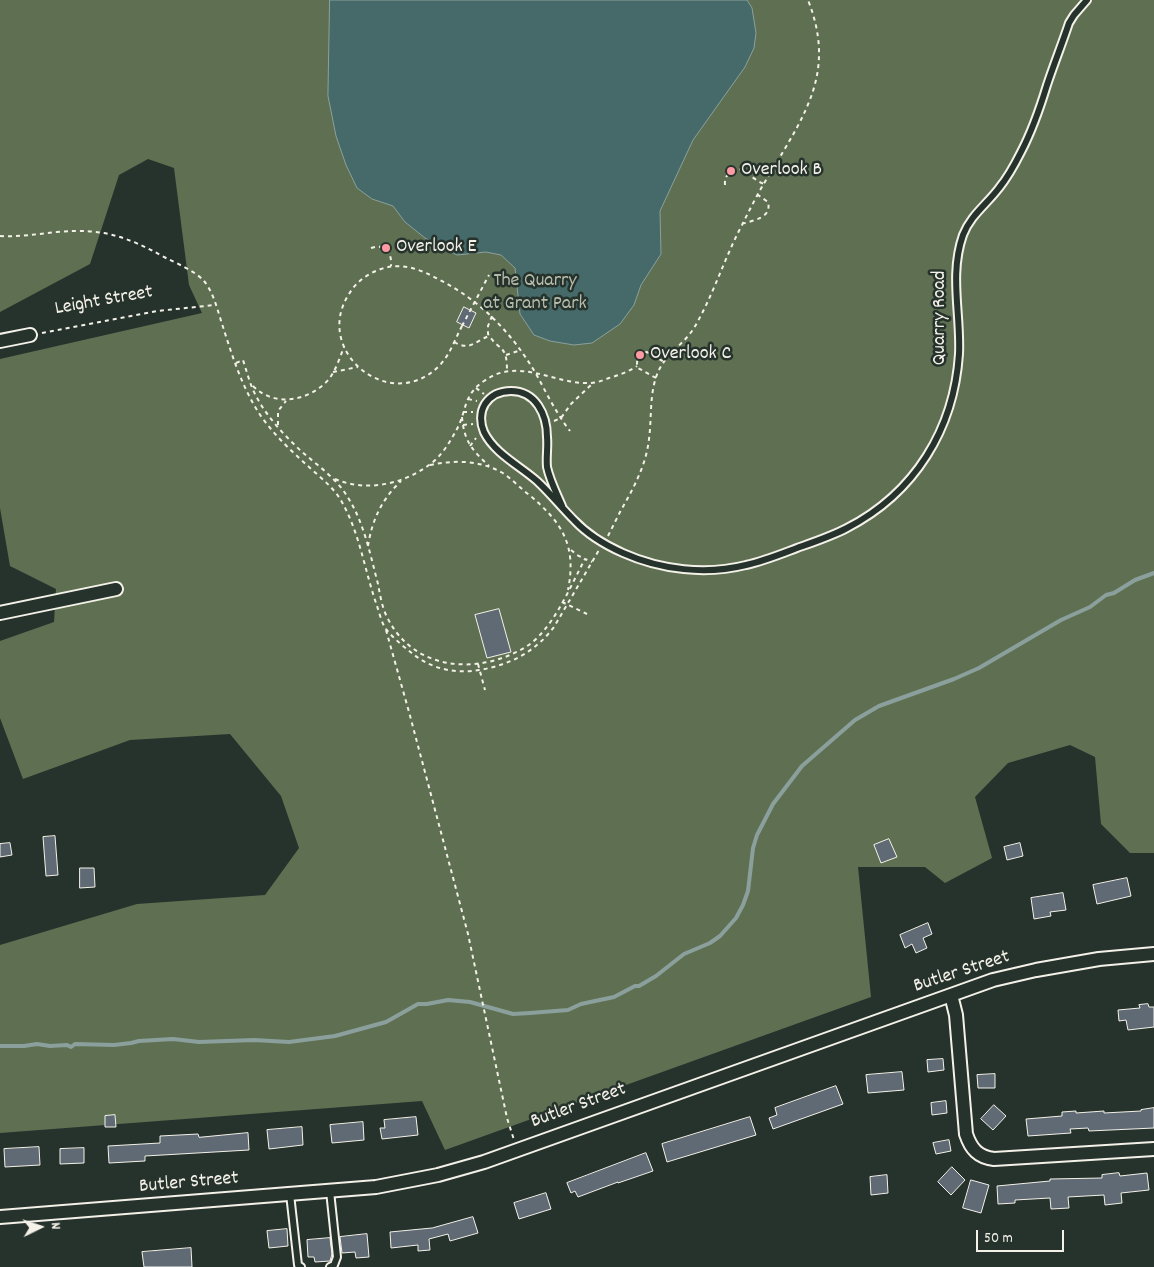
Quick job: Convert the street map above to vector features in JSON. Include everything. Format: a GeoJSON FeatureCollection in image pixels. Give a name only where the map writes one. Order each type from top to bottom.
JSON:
{"type":"FeatureCollection","features":[{"type":"Feature","properties":{"kind":"street"},"geometry":{"type":"LineString","coordinates":[[0,341],[30,335]]}},
{"type":"Feature","properties":{"kind":"street"},"geometry":{"type":"LineString","coordinates":[[0,613],[116,589]]}},
{"type":"Feature","properties":{"kind":"street","name":"Butler Street"},"geometry":{"type":"LineString","coordinates":[[0,1217],[376,1187],[438,1175],[484,1162],[993,980],[1099,959],[1154,954]]}},
{"type":"Feature","properties":{"kind":"street"},"geometry":{"type":"LineString","coordinates":[[951,995],[956,1015],[966,1134],[969,1145],[975,1152],[985,1158],[994,1160],[1154,1149]]}},
{"type":"Feature","properties":{"kind":"lane","name":"Quarry Road"},"geometry":{"type":"LineString","coordinates":[[562,506],[548,469],[546,424],[539,406],[533,399],[513,391],[491,397],[481,413],[481,419],[483,431],[493,445],[542,485],[582,528],[621,552],[642,561],[667,567],[710,570],[741,566],[768,558],[845,529],[885,503],[910,478],[932,447],[944,424],[952,401],[959,349],[955,274],[963,235],[970,221],[999,188],[1023,149],[1069,23],[1087,0]]}},
{"type":"Feature","properties":{"kind":"lane"},"geometry":{"type":"LineString","coordinates":[[330,1191],[337,1257],[334,1265],[330,1267]]}},
{"type":"Feature","properties":{"kind":"lane"},"geometry":{"type":"LineString","coordinates":[[290,1194],[298,1265],[301,1267]]}},
{"type":"Feature","properties":{"kind":"path"},"geometry":{"type":"LineString","coordinates":[[385,628],[418,659],[440,669],[457,671],[480,670],[510,662],[531,651],[547,637],[568,605],[630,494],[646,458],[656,378],[664,362],[694,327],[742,224],[800,124],[813,96],[819,61],[818,38],[816,24],[808,0]]}},
{"type":"Feature","properties":{"kind":"path"},"geometry":{"type":"LineString","coordinates":[[725,185],[725,178],[728,174],[739,169],[744,170],[753,179],[764,184]]}},
{"type":"Feature","properties":{"kind":"path"},"geometry":{"type":"LineString","coordinates":[[742,224],[764,216],[769,210],[768,202],[758,195]]}},
{"type":"Feature","properties":{"kind":"path"},"geometry":{"type":"LineString","coordinates":[[0,236],[88,231],[103,232],[126,238],[148,247],[198,276],[208,288],[246,389],[264,421],[340,497],[354,528],[370,586],[385,628],[468,934],[507,1118],[517,1149]]}},
{"type":"Feature","properties":{"kind":"path"},"geometry":{"type":"LineString","coordinates":[[371,248],[380,246],[386,248],[390,255],[391,266]]}},
{"type":"Feature","properties":{"kind":"path"},"geometry":{"type":"LineString","coordinates":[[489,275],[462,326],[454,342],[440,365],[423,378],[404,383],[386,382],[371,377],[358,367],[344,347],[340,334],[340,322],[344,301],[356,284],[376,270],[391,266],[412,267],[431,275],[467,297],[492,316],[506,330],[521,350],[570,431]]}},
{"type":"Feature","properties":{"kind":"path","name":"Leight Street"},"geometry":{"type":"LineString","coordinates":[[30,335],[157,311],[215,305]]}},
{"type":"Feature","properties":{"kind":"path"},"geometry":{"type":"LineString","coordinates":[[492,316],[488,330],[489,336],[501,346],[506,355],[507,371]]}},
{"type":"Feature","properties":{"kind":"path"},"geometry":{"type":"LineString","coordinates":[[454,342],[462,346],[469,346],[489,336]]}},
{"type":"Feature","properties":{"kind":"path"},"geometry":{"type":"LineString","coordinates":[[251,384],[270,398],[288,400],[311,394],[325,383],[333,372],[344,347]]}},
{"type":"Feature","properties":{"kind":"path"},"geometry":{"type":"LineString","coordinates":[[506,355],[521,350]]}},
{"type":"Feature","properties":{"kind":"path"},"geometry":{"type":"LineString","coordinates":[[656,378],[642,371],[637,366],[637,359],[644,352],[664,362]]}},
{"type":"Feature","properties":{"kind":"path"},"geometry":{"type":"LineString","coordinates":[[236,363],[242,360],[263,408],[278,427],[299,449],[333,478],[342,489],[360,522],[385,611],[391,624],[405,641],[419,653],[439,662],[478,664],[504,658],[527,646],[538,638],[550,622],[585,559]]}},
{"type":"Feature","properties":{"kind":"path"},"geometry":{"type":"LineString","coordinates":[[546,424],[561,418],[571,404],[593,384],[630,371],[637,366]]}},
{"type":"Feature","properties":{"kind":"path"},"geometry":{"type":"LineString","coordinates":[[333,372],[358,367]]}},
{"type":"Feature","properties":{"kind":"path"},"geometry":{"type":"LineString","coordinates":[[429,465],[446,446],[462,417],[465,403],[477,386],[498,372],[535,373],[552,378],[593,384]]}},
{"type":"Feature","properties":{"kind":"path"},"geometry":{"type":"LineString","coordinates":[[278,427],[276,420],[278,411],[288,400]]}},
{"type":"Feature","properties":{"kind":"path"},"geometry":{"type":"LineString","coordinates":[[462,417],[464,434],[468,444],[491,467],[511,480],[549,512],[561,528],[569,548],[574,554],[592,562]]}},
{"type":"Feature","properties":{"kind":"path"},"geometry":{"type":"LineString","coordinates":[[368,548],[377,513],[387,496],[401,481],[429,465],[442,462],[460,461],[491,467]]}},
{"type":"Feature","properties":{"kind":"path"},"geometry":{"type":"LineString","coordinates":[[333,478],[354,486],[401,481]]}},
{"type":"Feature","properties":{"kind":"path"},"geometry":{"type":"LineString","coordinates":[[567,593],[570,574],[569,548]]}},
{"type":"Feature","properties":{"kind":"path"},"geometry":{"type":"LineString","coordinates":[[562,602],[587,614]]}},
{"type":"Feature","properties":{"kind":"path"},"geometry":{"type":"LineString","coordinates":[[478,664],[485,690]]}},
{"type":"Feature","properties":{"kind":"green space","name":"The Quarry at Grant Park"},"geometry":{"type":"Polygon","coordinates":[[[0,0],[1154,0],[1154,853],[1130,853],[1101,824],[1095,757],[1070,745],[1008,763],[975,797],[992,858],[945,883],[925,867],[858,867],[871,997],[445,1150],[422,1101],[0,1133],[0,945],[137,904],[265,895],[299,848],[281,796],[230,734],[130,740],[23,779],[0,718],[0,641],[54,622],[56,589],[10,566],[0,508],[0,359],[202,313],[189,285],[174,168],[148,159],[119,175],[90,264],[0,312],[0,0]]]}},
{"type":"Feature","properties":{"kind":"water"},"geometry":{"type":"Polygon","coordinates":[[[330,0],[747,0],[752,8],[756,33],[754,48],[745,67],[693,140],[660,211],[661,254],[641,285],[634,305],[620,324],[592,343],[574,345],[550,341],[534,335],[520,314],[515,268],[501,255],[486,252],[457,255],[425,238],[405,222],[393,206],[372,199],[357,188],[346,165],[336,136],[328,96],[330,0]]]}},
{"type":"Feature","properties":{"kind":"building"},"geometry":{"type":"Polygon","coordinates":[[[464,307],[476,313],[469,328],[457,322],[464,307]]]}},
{"type":"Feature","properties":{"kind":"building"},"geometry":{"type":"Polygon","coordinates":[[[499,609],[511,652],[487,658],[475,615],[499,609]]]}},
{"type":"Feature","properties":{"kind":"building"},"geometry":{"type":"Polygon","coordinates":[[[55,836],[58,875],[46,876],[43,837],[55,836]]]}},
{"type":"Feature","properties":{"kind":"building"},"geometry":{"type":"Polygon","coordinates":[[[889,839],[897,857],[881,863],[874,845],[889,839]]]}},
{"type":"Feature","properties":{"kind":"building"},"geometry":{"type":"Polygon","coordinates":[[[10,843],[12,855],[0,857],[0,844],[10,843]]]}},
{"type":"Feature","properties":{"kind":"building"},"geometry":{"type":"Polygon","coordinates":[[[1020,843],[1023,856],[1007,860],[1004,847],[1020,843]]]}},
{"type":"Feature","properties":{"kind":"building"},"geometry":{"type":"Polygon","coordinates":[[[80,868],[94,868],[95,887],[80,888],[80,868]]]}},
{"type":"Feature","properties":{"kind":"building"},"geometry":{"type":"Polygon","coordinates":[[[1127,878],[1131,896],[1097,904],[1093,885],[1127,878]]]}},
{"type":"Feature","properties":{"kind":"building"},"geometry":{"type":"Polygon","coordinates":[[[1063,893],[1066,910],[1050,912],[1051,916],[1034,919],[1031,898],[1063,893]]]}},
{"type":"Feature","properties":{"kind":"building"},"geometry":{"type":"Polygon","coordinates":[[[928,923],[932,934],[923,938],[927,948],[916,953],[912,944],[905,948],[900,935],[928,923]]]}},
{"type":"Feature","properties":{"kind":"building"},"geometry":{"type":"Polygon","coordinates":[[[1148,1004],[1149,1007],[1154,1007],[1154,1027],[1128,1030],[1126,1020],[1119,1021],[1118,1010],[1140,1008],[1139,1005],[1148,1004]]]}},
{"type":"Feature","properties":{"kind":"building"},"geometry":{"type":"Polygon","coordinates":[[[943,1059],[944,1070],[928,1072],[927,1060],[943,1059]]]}},
{"type":"Feature","properties":{"kind":"building"},"geometry":{"type":"Polygon","coordinates":[[[902,1072],[904,1090],[868,1093],[866,1075],[902,1072]]]}},
{"type":"Feature","properties":{"kind":"building"},"geometry":{"type":"Polygon","coordinates":[[[995,1074],[995,1088],[978,1088],[977,1075],[995,1074]]]}},
{"type":"Feature","properties":{"kind":"building"},"geometry":{"type":"Polygon","coordinates":[[[836,1086],[843,1104],[773,1129],[769,1118],[777,1115],[775,1108],[836,1086]]]}},
{"type":"Feature","properties":{"kind":"building"},"geometry":{"type":"Polygon","coordinates":[[[946,1101],[947,1113],[932,1115],[931,1103],[946,1101]]]}},
{"type":"Feature","properties":{"kind":"building"},"geometry":{"type":"Polygon","coordinates":[[[994,1105],[1006,1116],[993,1130],[981,1119],[994,1105]]]}},
{"type":"Feature","properties":{"kind":"building"},"geometry":{"type":"Polygon","coordinates":[[[1154,1108],[1154,1128],[1089,1131],[1088,1128],[1070,1129],[1071,1133],[1028,1136],[1026,1119],[1062,1116],[1062,1112],[1104,1111],[1104,1113],[1141,1111],[1154,1108]]]}},
{"type":"Feature","properties":{"kind":"building"},"geometry":{"type":"Polygon","coordinates":[[[115,1115],[116,1127],[105,1127],[105,1116],[115,1115]]]}},
{"type":"Feature","properties":{"kind":"building"},"geometry":{"type":"Polygon","coordinates":[[[416,1117],[418,1135],[382,1139],[380,1128],[385,1128],[384,1120],[416,1117]]]}},
{"type":"Feature","properties":{"kind":"building"},"geometry":{"type":"Polygon","coordinates":[[[750,1117],[756,1135],[667,1162],[662,1144],[750,1117]]]}},
{"type":"Feature","properties":{"kind":"building"},"geometry":{"type":"Polygon","coordinates":[[[363,1122],[364,1140],[332,1143],[330,1125],[363,1122]]]}},
{"type":"Feature","properties":{"kind":"building"},"geometry":{"type":"Polygon","coordinates":[[[302,1127],[303,1145],[269,1149],[267,1130],[302,1127]]]}},
{"type":"Feature","properties":{"kind":"building"},"geometry":{"type":"Polygon","coordinates":[[[248,1133],[249,1150],[145,1156],[145,1161],[109,1163],[108,1146],[160,1143],[160,1136],[198,1134],[199,1137],[248,1133]]]}},
{"type":"Feature","properties":{"kind":"building"},"geometry":{"type":"Polygon","coordinates":[[[949,1140],[951,1151],[936,1154],[933,1143],[949,1140]]]}},
{"type":"Feature","properties":{"kind":"building"},"geometry":{"type":"Polygon","coordinates":[[[39,1147],[40,1165],[5,1167],[4,1149],[39,1147]]]}},
{"type":"Feature","properties":{"kind":"building"},"geometry":{"type":"Polygon","coordinates":[[[84,1148],[84,1163],[60,1164],[60,1149],[84,1148]]]}},
{"type":"Feature","properties":{"kind":"building"},"geometry":{"type":"Polygon","coordinates":[[[646,1153],[653,1171],[578,1197],[575,1191],[571,1193],[567,1183],[646,1153]]]}},
{"type":"Feature","properties":{"kind":"building"},"geometry":{"type":"Polygon","coordinates":[[[952,1167],[965,1180],[951,1195],[938,1182],[952,1167]]]}},
{"type":"Feature","properties":{"kind":"building"},"geometry":{"type":"Polygon","coordinates":[[[1119,1173],[1120,1176],[1147,1173],[1149,1190],[1121,1193],[1122,1203],[1105,1205],[1104,1195],[1068,1197],[1069,1208],[1051,1209],[1050,1198],[1015,1200],[1015,1203],[998,1204],[997,1186],[1050,1181],[1050,1179],[1102,1178],[1102,1175],[1119,1173]]]}},
{"type":"Feature","properties":{"kind":"building"},"geometry":{"type":"Polygon","coordinates":[[[887,1175],[888,1193],[871,1195],[870,1177],[887,1175]]]}},
{"type":"Feature","properties":{"kind":"building"},"geometry":{"type":"Polygon","coordinates":[[[971,1180],[989,1185],[981,1213],[963,1208],[971,1180]]]}},
{"type":"Feature","properties":{"kind":"building"},"geometry":{"type":"Polygon","coordinates":[[[546,1193],[551,1209],[519,1219],[514,1203],[546,1193]]]}},
{"type":"Feature","properties":{"kind":"building"},"geometry":{"type":"Polygon","coordinates":[[[473,1217],[478,1233],[450,1241],[448,1234],[429,1239],[430,1250],[418,1251],[418,1245],[391,1248],[390,1232],[432,1228],[473,1217]]]}},
{"type":"Feature","properties":{"kind":"building"},"geometry":{"type":"Polygon","coordinates":[[[287,1229],[288,1246],[269,1248],[267,1231],[287,1229]]]}},
{"type":"Feature","properties":{"kind":"building"},"geometry":{"type":"Polygon","coordinates":[[[367,1234],[369,1257],[356,1258],[355,1252],[342,1253],[340,1237],[367,1234]]]}},
{"type":"Feature","properties":{"kind":"building"},"geometry":{"type":"Polygon","coordinates":[[[330,1238],[332,1254],[330,1261],[315,1262],[314,1257],[308,1257],[307,1240],[330,1238]]]}},
{"type":"Feature","properties":{"kind":"building"},"geometry":{"type":"Polygon","coordinates":[[[191,1248],[192,1267],[144,1267],[142,1252],[191,1248]]]}},
{"type":"Feature","properties":{"kind":"waterway"},"geometry":{"type":"LineString","coordinates":[[0,1046],[37,1044],[50,1046],[67,1045],[71,1047],[75,1044],[114,1045],[173,1039],[199,1042],[254,1040],[289,1042],[335,1036],[386,1022],[418,1004],[448,1000],[470,1002],[513,1014],[568,1010],[581,1004],[614,997],[656,976],[684,954],[710,943],[720,936],[736,918],[748,891],[753,848],[757,835],[773,804],[802,766],[855,720],[879,706],[979,668],[1061,620],[1090,607],[1106,595],[1114,593],[1135,580],[1154,573]]}},
{"type":"Feature","properties":{"kind":"place","name":"Overlook B"},"geometry":{"type":"Point","coordinates":[731,171]}},
{"type":"Feature","properties":{"kind":"place","name":"Overlook E"},"geometry":{"type":"Point","coordinates":[386,248]}},
{"type":"Feature","properties":{"kind":"place","name":"Overlook C"},"geometry":{"type":"Point","coordinates":[640,355]}}]}
